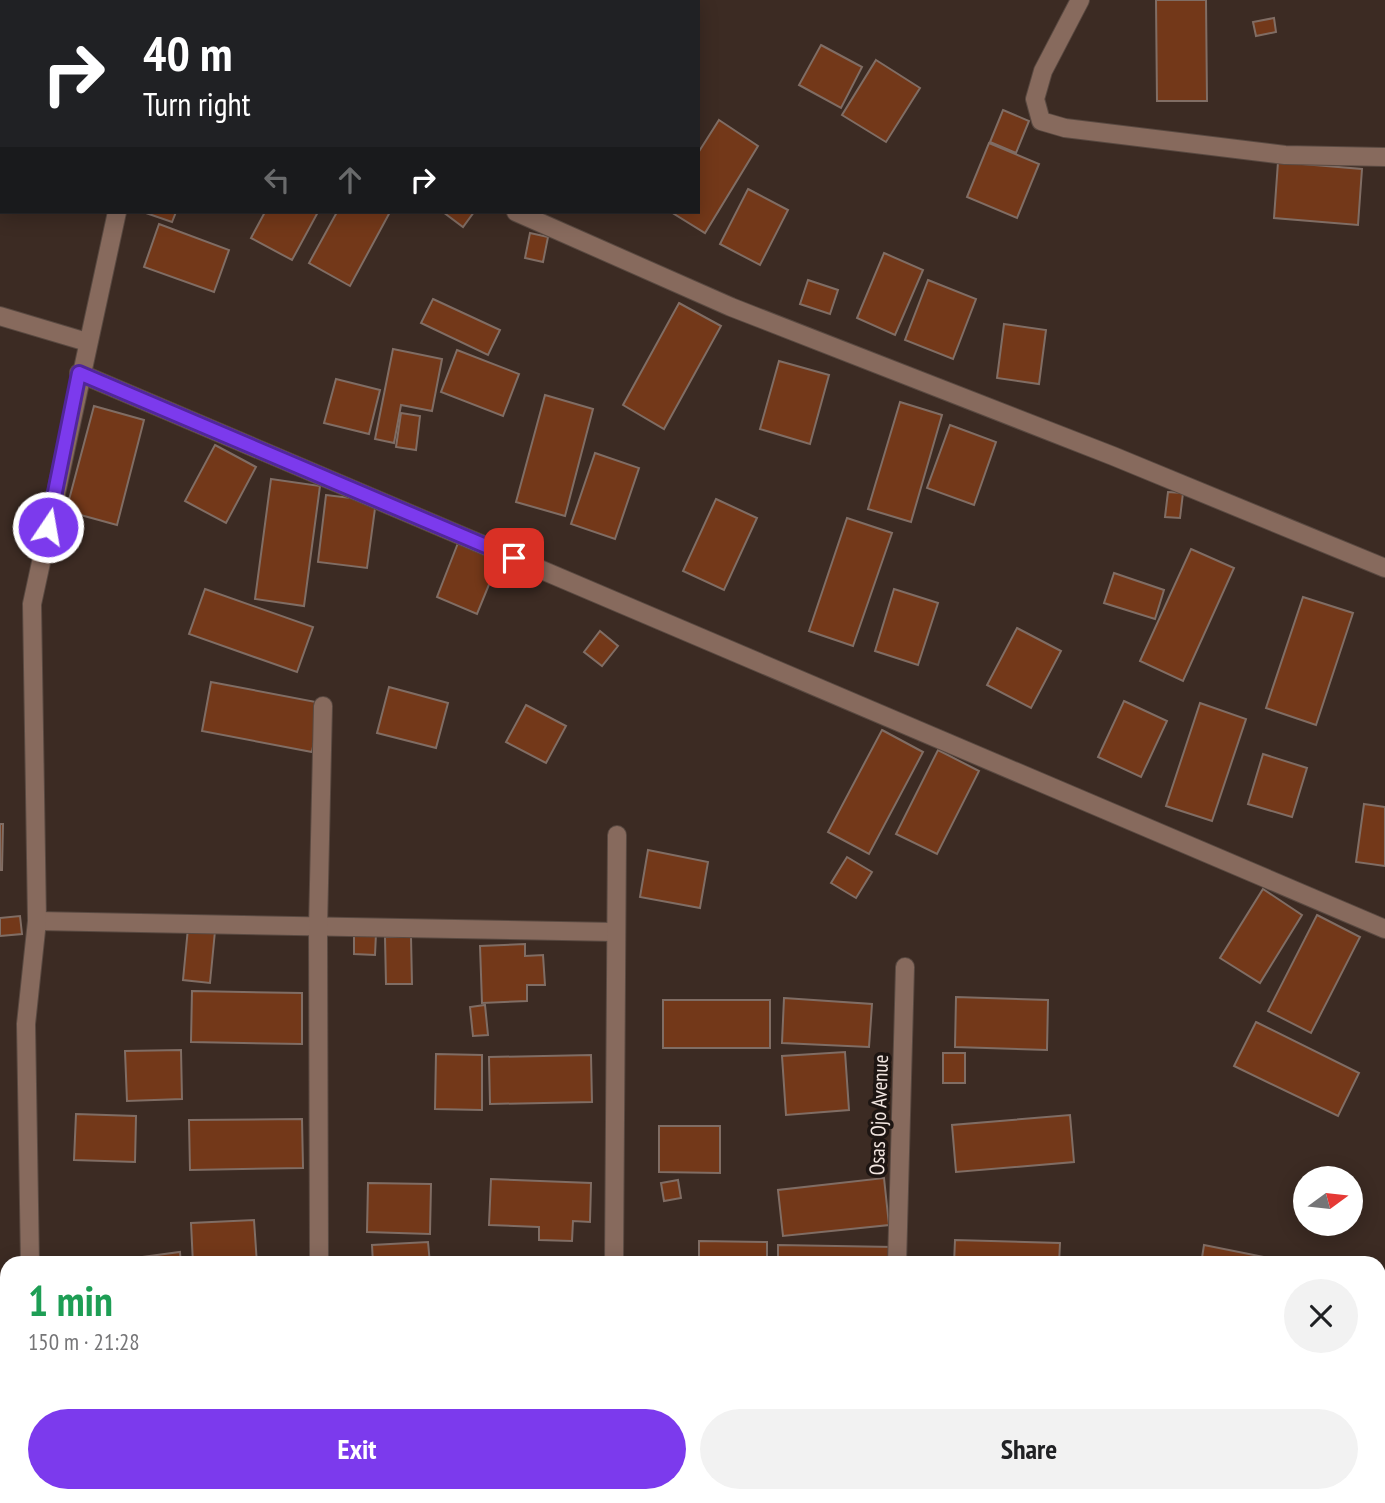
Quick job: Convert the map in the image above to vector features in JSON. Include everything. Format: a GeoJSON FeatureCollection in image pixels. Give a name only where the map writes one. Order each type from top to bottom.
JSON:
{"type":"FeatureCollection","features":[{"type":"Feature","properties":{"kind":"street"},"geometry":{"type":"LineString","coordinates":[[1080,0],[1043,71],[1035,99],[1041,121],[1065,128],[1284,155],[1385,157]]}},
{"type":"Feature","properties":{"kind":"street"},"geometry":{"type":"LineString","coordinates":[[30,1256],[26,1024],[37,921],[32,604],[79,373],[117,214]]}},
{"type":"Feature","properties":{"kind":"street"},"geometry":{"type":"LineString","coordinates":[[521,214],[731,307],[1113,456],[1385,568]]}},
{"type":"Feature","properties":{"kind":"street"},"geometry":{"type":"LineString","coordinates":[[0,316],[86,342]]}},
{"type":"Feature","properties":{"kind":"street"},"geometry":{"type":"LineString","coordinates":[[79,373],[1385,929]]}},
{"type":"Feature","properties":{"kind":"street"},"geometry":{"type":"LineString","coordinates":[[319,1256],[318,928],[323,706]]}},
{"type":"Feature","properties":{"kind":"street"},"geometry":{"type":"LineString","coordinates":[[614,1256],[617,835]]}},
{"type":"Feature","properties":{"kind":"street"},"geometry":{"type":"LineString","coordinates":[[37,921],[615,932]]}},
{"type":"Feature","properties":{"kind":"street","name":"Osas Ojo Avenue"},"geometry":{"type":"LineString","coordinates":[[897,1256],[905,967]]}},
{"type":"Feature","properties":{"kind":"building"},"geometry":{"type":"Polygon","coordinates":[[[1156,0],[1206,0],[1207,101],[1157,101],[1156,0]]]}},
{"type":"Feature","properties":{"kind":"building"},"geometry":{"type":"Polygon","coordinates":[[[1274,18],[1276,32],[1256,36],[1253,22],[1274,18]]]}},
{"type":"Feature","properties":{"kind":"building"},"geometry":{"type":"Polygon","coordinates":[[[821,45],[862,67],[841,108],[799,85],[821,45]]]}},
{"type":"Feature","properties":{"kind":"building"},"geometry":{"type":"Polygon","coordinates":[[[876,60],[920,88],[886,142],[842,115],[876,60]]]}},
{"type":"Feature","properties":{"kind":"building"},"geometry":{"type":"Polygon","coordinates":[[[1003,110],[1029,121],[1016,153],[990,142],[1003,110]]]}},
{"type":"Feature","properties":{"kind":"building"},"geometry":{"type":"Polygon","coordinates":[[[719,120],[758,146],[705,233],[674,214],[700,214],[700,150],[719,120]]]}},
{"type":"Feature","properties":{"kind":"building"},"geometry":{"type":"Polygon","coordinates":[[[989,143],[1039,164],[1017,218],[967,197],[989,143]]]}},
{"type":"Feature","properties":{"kind":"building"},"geometry":{"type":"Polygon","coordinates":[[[1278,162],[1362,169],[1358,225],[1274,218],[1278,162]]]}},
{"type":"Feature","properties":{"kind":"building"},"geometry":{"type":"Polygon","coordinates":[[[748,189],[788,210],[760,265],[720,244],[748,189]]]}},
{"type":"Feature","properties":{"kind":"building"},"geometry":{"type":"Polygon","coordinates":[[[149,214],[175,214],[172,222],[149,214]]]}},
{"type":"Feature","properties":{"kind":"building"},"geometry":{"type":"Polygon","coordinates":[[[264,214],[317,214],[292,260],[251,238],[264,214]]]}},
{"type":"Feature","properties":{"kind":"building"},"geometry":{"type":"Polygon","coordinates":[[[336,214],[389,214],[350,286],[309,263],[336,214]]]}},
{"type":"Feature","properties":{"kind":"building"},"geometry":{"type":"Polygon","coordinates":[[[446,214],[473,214],[463,227],[446,214]]]}},
{"type":"Feature","properties":{"kind":"building"},"geometry":{"type":"Polygon","coordinates":[[[159,224],[229,250],[214,292],[144,267],[159,224]]]}},
{"type":"Feature","properties":{"kind":"building"},"geometry":{"type":"Polygon","coordinates":[[[530,233],[548,237],[543,262],[525,258],[530,233]]]}},
{"type":"Feature","properties":{"kind":"building"},"geometry":{"type":"Polygon","coordinates":[[[884,253],[923,270],[895,335],[857,318],[884,253]]]}},
{"type":"Feature","properties":{"kind":"building"},"geometry":{"type":"Polygon","coordinates":[[[808,280],[838,290],[830,314],[800,304],[808,280]]]}},
{"type":"Feature","properties":{"kind":"building"},"geometry":{"type":"Polygon","coordinates":[[[928,280],[976,299],[953,359],[905,340],[928,280]]]}},
{"type":"Feature","properties":{"kind":"building"},"geometry":{"type":"Polygon","coordinates":[[[433,299],[500,330],[488,355],[421,323],[433,299]]]}},
{"type":"Feature","properties":{"kind":"building"},"geometry":{"type":"Polygon","coordinates":[[[679,303],[721,326],[664,429],[623,405],[679,303]]]}},
{"type":"Feature","properties":{"kind":"building"},"geometry":{"type":"Polygon","coordinates":[[[1004,324],[1046,330],[1039,384],[997,378],[1004,324]]]}},
{"type":"Feature","properties":{"kind":"building"},"geometry":{"type":"Polygon","coordinates":[[[393,349],[442,359],[432,411],[401,405],[394,443],[375,439],[393,349]]]}},
{"type":"Feature","properties":{"kind":"building"},"geometry":{"type":"Polygon","coordinates":[[[457,350],[519,374],[503,416],[441,392],[457,350]]]}},
{"type":"Feature","properties":{"kind":"building"},"geometry":{"type":"Polygon","coordinates":[[[779,361],[829,375],[810,444],[760,429],[779,361]]]}},
{"type":"Feature","properties":{"kind":"building"},"geometry":{"type":"Polygon","coordinates":[[[336,379],[380,390],[369,434],[324,423],[336,379]]]}},
{"type":"Feature","properties":{"kind":"building"},"geometry":{"type":"Polygon","coordinates":[[[545,395],[593,409],[565,516],[516,502],[545,395]]]}},
{"type":"Feature","properties":{"kind":"building"},"geometry":{"type":"Polygon","coordinates":[[[900,402],[942,415],[911,522],[868,509],[900,402]]]}},
{"type":"Feature","properties":{"kind":"building"},"geometry":{"type":"Polygon","coordinates":[[[94,406],[144,420],[117,525],[66,511],[94,406]]]}},
{"type":"Feature","properties":{"kind":"building"},"geometry":{"type":"Polygon","coordinates":[[[401,413],[420,416],[416,450],[396,447],[401,413]]]}},
{"type":"Feature","properties":{"kind":"building"},"geometry":{"type":"Polygon","coordinates":[[[950,425],[996,442],[974,505],[927,488],[950,425]]]}},
{"type":"Feature","properties":{"kind":"building"},"geometry":{"type":"Polygon","coordinates":[[[215,445],[256,467],[226,523],[185,501],[215,445]]]}},
{"type":"Feature","properties":{"kind":"building"},"geometry":{"type":"Polygon","coordinates":[[[595,453],[639,468],[615,539],[571,524],[595,453]]]}},
{"type":"Feature","properties":{"kind":"building"},"geometry":{"type":"Polygon","coordinates":[[[271,479],[320,486],[304,606],[255,599],[271,479]]]}},
{"type":"Feature","properties":{"kind":"building"},"geometry":{"type":"Polygon","coordinates":[[[1168,492],[1183,493],[1180,518],[1165,517],[1168,492]]]}},
{"type":"Feature","properties":{"kind":"building"},"geometry":{"type":"Polygon","coordinates":[[[326,495],[376,501],[367,568],[318,562],[326,495]]]}},
{"type":"Feature","properties":{"kind":"building"},"geometry":{"type":"Polygon","coordinates":[[[716,499],[757,518],[724,590],[683,571],[716,499]]]}},
{"type":"Feature","properties":{"kind":"building"},"geometry":{"type":"Polygon","coordinates":[[[847,518],[892,533],[853,646],[809,631],[847,518]]]}},
{"type":"Feature","properties":{"kind":"building"},"geometry":{"type":"Polygon","coordinates":[[[458,543],[499,560],[477,614],[437,597],[458,543]]]}},
{"type":"Feature","properties":{"kind":"building"},"geometry":{"type":"Polygon","coordinates":[[[1191,549],[1234,568],[1183,681],[1140,661],[1191,549]]]}},
{"type":"Feature","properties":{"kind":"building"},"geometry":{"type":"Polygon","coordinates":[[[1114,573],[1164,590],[1155,619],[1104,603],[1114,573]]]}},
{"type":"Feature","properties":{"kind":"building"},"geometry":{"type":"Polygon","coordinates":[[[205,589],[313,627],[297,672],[189,634],[205,589]]]}},
{"type":"Feature","properties":{"kind":"building"},"geometry":{"type":"Polygon","coordinates":[[[894,589],[938,603],[918,665],[875,651],[894,589]]]}},
{"type":"Feature","properties":{"kind":"building"},"geometry":{"type":"Polygon","coordinates":[[[1303,597],[1353,613],[1316,725],[1266,708],[1303,597]]]}},
{"type":"Feature","properties":{"kind":"building"},"geometry":{"type":"Polygon","coordinates":[[[1017,628],[1061,651],[1031,708],[987,685],[1017,628]]]}},
{"type":"Feature","properties":{"kind":"building"},"geometry":{"type":"Polygon","coordinates":[[[600,631],[618,646],[602,666],[584,652],[600,631]]]}},
{"type":"Feature","properties":{"kind":"building"},"geometry":{"type":"Polygon","coordinates":[[[211,682],[321,703],[312,752],[202,731],[211,682]]]}},
{"type":"Feature","properties":{"kind":"building"},"geometry":{"type":"Polygon","coordinates":[[[389,687],[448,703],[436,748],[377,733],[389,687]]]}},
{"type":"Feature","properties":{"kind":"building"},"geometry":{"type":"Polygon","coordinates":[[[1124,701],[1167,721],[1141,777],[1098,757],[1124,701]]]}},
{"type":"Feature","properties":{"kind":"building"},"geometry":{"type":"Polygon","coordinates":[[[1200,703],[1246,719],[1212,821],[1166,806],[1200,703]]]}},
{"type":"Feature","properties":{"kind":"building"},"geometry":{"type":"Polygon","coordinates":[[[526,705],[566,726],[546,763],[506,742],[526,705]]]}},
{"type":"Feature","properties":{"kind":"building"},"geometry":{"type":"Polygon","coordinates":[[[882,730],[923,752],[869,854],[828,832],[882,730]]]}},
{"type":"Feature","properties":{"kind":"building"},"geometry":{"type":"Polygon","coordinates":[[[938,750],[979,771],[937,854],[896,834],[938,750]]]}},
{"type":"Feature","properties":{"kind":"building"},"geometry":{"type":"Polygon","coordinates":[[[1263,754],[1307,768],[1292,817],[1248,804],[1263,754]]]}},
{"type":"Feature","properties":{"kind":"building"},"geometry":{"type":"Polygon","coordinates":[[[1364,804],[1385,807],[1385,866],[1356,862],[1364,804]]]}},
{"type":"Feature","properties":{"kind":"building"},"geometry":{"type":"Polygon","coordinates":[[[0,824],[3,824],[2,870],[0,870],[0,824]]]}},
{"type":"Feature","properties":{"kind":"building"},"geometry":{"type":"Polygon","coordinates":[[[648,850],[708,862],[700,908],[640,897],[648,850]]]}},
{"type":"Feature","properties":{"kind":"building"},"geometry":{"type":"Polygon","coordinates":[[[847,857],[872,872],[856,898],[831,883],[847,857]]]}},
{"type":"Feature","properties":{"kind":"building"},"geometry":{"type":"Polygon","coordinates":[[[1263,889],[1302,915],[1260,983],[1220,958],[1263,889]]]}},
{"type":"Feature","properties":{"kind":"building"},"geometry":{"type":"Polygon","coordinates":[[[1317,915],[1360,937],[1311,1033],[1268,1011],[1317,915]]]}},
{"type":"Feature","properties":{"kind":"building"},"geometry":{"type":"Polygon","coordinates":[[[20,916],[22,934],[0,936],[0,918],[20,916]]]}},
{"type":"Feature","properties":{"kind":"building"},"geometry":{"type":"Polygon","coordinates":[[[188,928],[215,931],[210,983],[183,980],[188,928]]]}},
{"type":"Feature","properties":{"kind":"building"},"geometry":{"type":"Polygon","coordinates":[[[354,933],[376,933],[375,955],[354,954],[354,933]]]}},
{"type":"Feature","properties":{"kind":"building"},"geometry":{"type":"Polygon","coordinates":[[[385,937],[411,937],[412,984],[386,984],[385,937]]]}},
{"type":"Feature","properties":{"kind":"building"},"geometry":{"type":"Polygon","coordinates":[[[525,944],[525,956],[543,955],[545,985],[527,985],[527,1001],[482,1003],[480,946],[525,944]]]}},
{"type":"Feature","properties":{"kind":"building"},"geometry":{"type":"Polygon","coordinates":[[[192,991],[302,993],[302,1044],[191,1042],[192,991]]]}},
{"type":"Feature","properties":{"kind":"building"},"geometry":{"type":"Polygon","coordinates":[[[956,997],[1048,1000],[1047,1050],[955,1047],[956,997]]]}},
{"type":"Feature","properties":{"kind":"building"},"geometry":{"type":"Polygon","coordinates":[[[784,998],[872,1004],[869,1047],[782,1043],[784,998]]]}},
{"type":"Feature","properties":{"kind":"building"},"geometry":{"type":"Polygon","coordinates":[[[663,1000],[770,1000],[770,1048],[663,1048],[663,1000]]]}},
{"type":"Feature","properties":{"kind":"building"},"geometry":{"type":"Polygon","coordinates":[[[485,1005],[488,1035],[473,1036],[470,1007],[485,1005]]]}},
{"type":"Feature","properties":{"kind":"building"},"geometry":{"type":"Polygon","coordinates":[[[1256,1022],[1359,1073],[1338,1116],[1234,1066],[1256,1022]]]}},
{"type":"Feature","properties":{"kind":"building"},"geometry":{"type":"Polygon","coordinates":[[[181,1050],[182,1099],[127,1101],[125,1051],[181,1050]]]}},
{"type":"Feature","properties":{"kind":"building"},"geometry":{"type":"Polygon","coordinates":[[[845,1052],[849,1110],[786,1115],[782,1056],[845,1052]]]}},
{"type":"Feature","properties":{"kind":"building"},"geometry":{"type":"Polygon","coordinates":[[[943,1053],[965,1053],[965,1083],[943,1083],[943,1053]]]}},
{"type":"Feature","properties":{"kind":"building"},"geometry":{"type":"Polygon","coordinates":[[[436,1054],[482,1055],[482,1110],[435,1109],[436,1054]]]}},
{"type":"Feature","properties":{"kind":"building"},"geometry":{"type":"Polygon","coordinates":[[[591,1055],[592,1102],[490,1104],[489,1057],[591,1055]]]}},
{"type":"Feature","properties":{"kind":"building"},"geometry":{"type":"Polygon","coordinates":[[[76,1114],[136,1116],[135,1162],[74,1160],[76,1114]]]}},
{"type":"Feature","properties":{"kind":"building"},"geometry":{"type":"Polygon","coordinates":[[[1070,1115],[1074,1162],[956,1172],[952,1125],[1070,1115]]]}},
{"type":"Feature","properties":{"kind":"building"},"geometry":{"type":"Polygon","coordinates":[[[302,1119],[303,1168],[190,1170],[189,1120],[302,1119]]]}},
{"type":"Feature","properties":{"kind":"building"},"geometry":{"type":"Polygon","coordinates":[[[659,1126],[720,1126],[720,1173],[659,1172],[659,1126]]]}},
{"type":"Feature","properties":{"kind":"building"},"geometry":{"type":"Polygon","coordinates":[[[884,1178],[889,1225],[783,1236],[778,1190],[884,1178]]]}},
{"type":"Feature","properties":{"kind":"building"},"geometry":{"type":"Polygon","coordinates":[[[491,1179],[591,1183],[590,1222],[573,1221],[572,1241],[539,1240],[539,1227],[489,1225],[491,1179]]]}},
{"type":"Feature","properties":{"kind":"building"},"geometry":{"type":"Polygon","coordinates":[[[678,1180],[681,1198],[664,1201],[661,1183],[678,1180]]]}},
{"type":"Feature","properties":{"kind":"building"},"geometry":{"type":"Polygon","coordinates":[[[368,1183],[431,1184],[430,1234],[367,1232],[368,1183]]]}},
{"type":"Feature","properties":{"kind":"building"},"geometry":{"type":"Polygon","coordinates":[[[254,1220],[256,1256],[193,1256],[191,1223],[254,1220]]]}},
{"type":"Feature","properties":{"kind":"building"},"geometry":{"type":"Polygon","coordinates":[[[955,1240],[1060,1243],[1059,1256],[954,1256],[955,1240]]]}},
{"type":"Feature","properties":{"kind":"building"},"geometry":{"type":"Polygon","coordinates":[[[699,1241],[767,1242],[767,1256],[699,1256],[699,1241]]]}},
{"type":"Feature","properties":{"kind":"building"},"geometry":{"type":"Polygon","coordinates":[[[428,1242],[429,1256],[373,1256],[372,1245],[428,1242]]]}},
{"type":"Feature","properties":{"kind":"building"},"geometry":{"type":"Polygon","coordinates":[[[778,1245],[894,1247],[893,1256],[778,1256],[778,1245]]]}},
{"type":"Feature","properties":{"kind":"building"},"geometry":{"type":"Polygon","coordinates":[[[1204,1245],[1259,1256],[1202,1256],[1204,1245]]]}},
{"type":"Feature","properties":{"kind":"building"},"geometry":{"type":"Polygon","coordinates":[[[180,1252],[180,1256],[149,1256],[180,1252]]]}},
{"type":"Feature","properties":{"kind":"route"},"geometry":{"type":"LineString","coordinates":[[48,527],[79,373],[514,558]]}}]}
